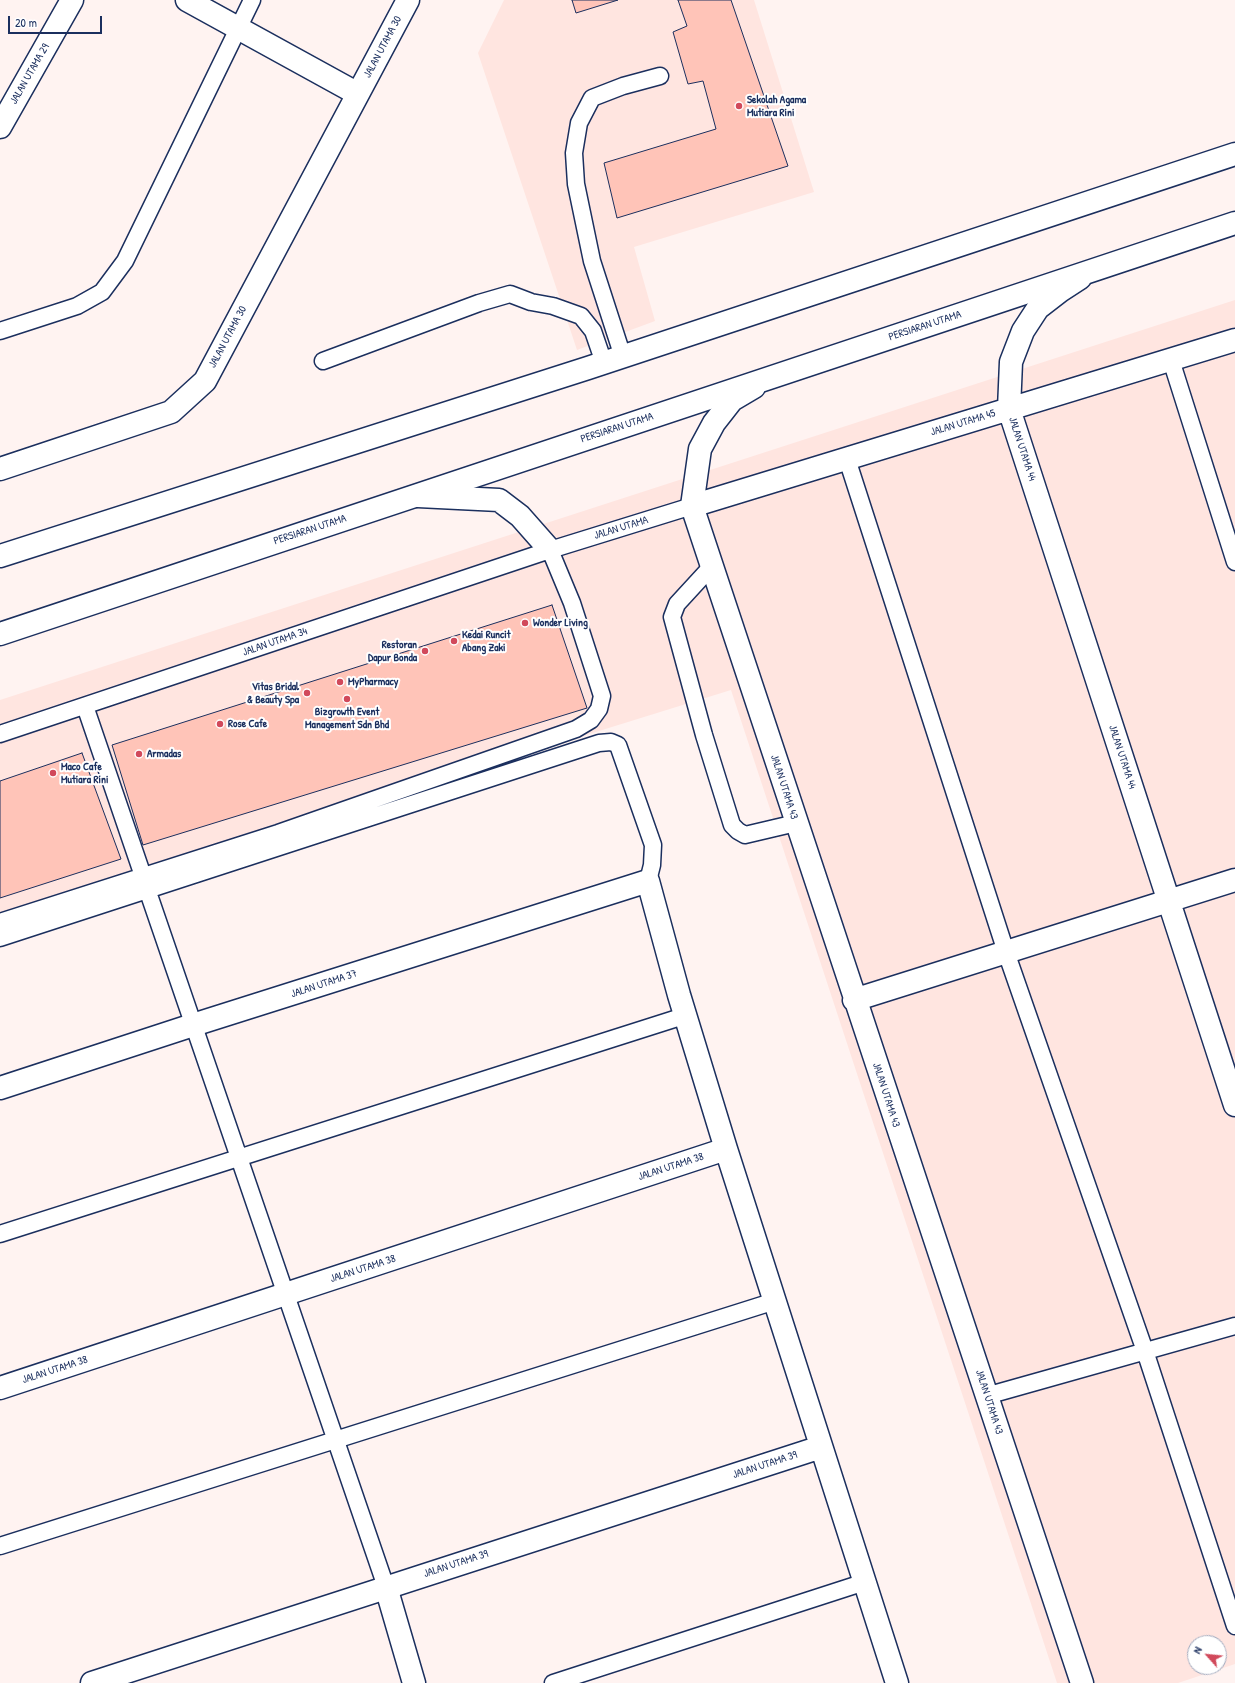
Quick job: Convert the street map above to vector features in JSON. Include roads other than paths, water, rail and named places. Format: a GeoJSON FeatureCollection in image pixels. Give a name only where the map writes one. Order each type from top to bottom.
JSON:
{"type":"FeatureCollection","features":[{"type":"Feature","properties":{"kind":"street","name":"JALAN UTAMA 29"},"geometry":{"type":"LineString","coordinates":[[0,127],[72,0]]}},
{"type":"Feature","properties":{"kind":"street"},"geometry":{"type":"LineString","coordinates":[[187,0],[358,94]]}},
{"type":"Feature","properties":{"kind":"street","name":"JALAN UTAMA 30"},"geometry":{"type":"LineString","coordinates":[[0,469],[171,412],[205,382],[408,0]]}},
{"type":"Feature","properties":{"kind":"street"},"geometry":{"type":"LineString","coordinates":[[0,556],[614,360],[1235,154]]}},
{"type":"Feature","properties":{"kind":"street","name":"PERSIARAN UTAMA"},"geometry":{"type":"LineString","coordinates":[[0,634],[1235,223]]}},
{"type":"Feature","properties":{"kind":"street"},"geometry":{"type":"LineString","coordinates":[[1009,409],[1011,362],[1023,332],[1038,308],[1060,291],[1091,271]]}},
{"type":"Feature","properties":{"kind":"street","name":"JALAN UTAMA 45"},"geometry":{"type":"LineString","coordinates":[[692,506],[1235,340]]}},
{"type":"Feature","properties":{"kind":"street"},"geometry":{"type":"LineString","coordinates":[[692,506],[700,449],[714,423],[732,400],[772,377]]}},
{"type":"Feature","properties":{"kind":"street","name":"JALAN UTAMA 44"},"geometry":{"type":"LineString","coordinates":[[1009,409],[1235,1105]]}},
{"type":"Feature","properties":{"kind":"street"},"geometry":{"type":"LineString","coordinates":[[414,496],[499,500],[520,516],[550,550]]}},
{"type":"Feature","properties":{"kind":"street","name":"JALAN UTAMA 43"},"geometry":{"type":"LineString","coordinates":[[692,506],[854,1000],[1082,1683]]}},
{"type":"Feature","properties":{"kind":"street"},"geometry":{"type":"LineString","coordinates":[[854,1000],[1235,880]]}},
{"type":"Feature","properties":{"kind":"street"},"geometry":{"type":"LineString","coordinates":[[648,881],[679,995],[687,1015],[726,1149],[897,1683]]}},
{"type":"Feature","properties":{"kind":"street","name":"JALAN UTAMA 37"},"geometry":{"type":"LineString","coordinates":[[0,1088],[648,881]]}},
{"type":"Feature","properties":{"kind":"street","name":"JALAN UTAMA 38"},"geometry":{"type":"LineString","coordinates":[[0,1388],[726,1149]]}},
{"type":"Feature","properties":{"kind":"street","name":"JALAN UTAMA 39"},"geometry":{"type":"LineString","coordinates":[[92,1683],[821,1447]]}},
{"type":"Feature","properties":{"kind":"street"},"geometry":{"type":"LineString","coordinates":[[386,1587],[414,1683]]}},
{"type":"Feature","properties":{"kind":"lane"},"geometry":{"type":"LineString","coordinates":[[0,331],[77,306],[102,292],[125,261],[252,0]]}},
{"type":"Feature","properties":{"kind":"lane"},"geometry":{"type":"LineString","coordinates":[[614,360],[576,184],[574,153],[579,123],[592,98],[623,86],[660,76]]}},
{"type":"Feature","properties":{"kind":"lane"},"geometry":{"type":"LineString","coordinates":[[323,361],[479,303],[510,294],[531,302],[553,306],[581,316],[614,360]]}},
{"type":"Feature","properties":{"kind":"lane"},"geometry":{"type":"LineString","coordinates":[[1171,360],[1235,562]]}},
{"type":"Feature","properties":{"kind":"lane"},"geometry":{"type":"LineString","coordinates":[[847,459],[1006,952],[1145,1351],[1235,1626]]}},
{"type":"Feature","properties":{"kind":"lane","name":"JALAN UTAMA"},"geometry":{"type":"LineString","coordinates":[[550,550],[692,506]]}},
{"type":"Feature","properties":{"kind":"lane"},"geometry":{"type":"LineString","coordinates":[[0,938],[278,833],[576,729],[591,720],[599,709],[602,696],[572,603],[550,550]]}},
{"type":"Feature","properties":{"kind":"lane","name":"JALAN UTAMA 34"},"geometry":{"type":"LineString","coordinates":[[0,734],[550,550]]}},
{"type":"Feature","properties":{"kind":"lane"},"geometry":{"type":"LineString","coordinates":[[711,567],[677,604],[672,617],[704,735],[732,825],[738,832],[745,835],[796,823]]}},
{"type":"Feature","properties":{"kind":"lane"},"geometry":{"type":"LineString","coordinates":[[85,706],[386,1587]]}},
{"type":"Feature","properties":{"kind":"lane"},"geometry":{"type":"LineString","coordinates":[[0,922],[145,882],[599,743],[611,742],[618,745],[653,846],[652,865],[648,881]]}},
{"type":"Feature","properties":{"kind":"lane"},"geometry":{"type":"LineString","coordinates":[[0,1234],[687,1015]]}},
{"type":"Feature","properties":{"kind":"lane"},"geometry":{"type":"LineString","coordinates":[[0,1546],[775,1301]]}},
{"type":"Feature","properties":{"kind":"lane"},"geometry":{"type":"LineString","coordinates":[[986,1396],[1235,1326]]}},
{"type":"Feature","properties":{"kind":"lane"},"geometry":{"type":"LineString","coordinates":[[553,1683],[865,1582]]}},
{"type":"Feature","properties":{"kind":"place","name":"Sekolah Agama Mutiara Rini"},"geometry":{"type":"Point","coordinates":[739,106]}},
{"type":"Feature","properties":{"kind":"place","name":"Wonder Living"},"geometry":{"type":"Point","coordinates":[525,623]}},
{"type":"Feature","properties":{"kind":"place","name":"Kedai Runcit Abang Zaki"},"geometry":{"type":"Point","coordinates":[454,641]}},
{"type":"Feature","properties":{"kind":"place","name":"Restoran Dapur Bonda"},"geometry":{"type":"Point","coordinates":[425,651]}},
{"type":"Feature","properties":{"kind":"place","name":"MyPharmacy"},"geometry":{"type":"Point","coordinates":[340,682]}},
{"type":"Feature","properties":{"kind":"place","name":"Vitas Bridal & Beauty Spa"},"geometry":{"type":"Point","coordinates":[307,693]}},
{"type":"Feature","properties":{"kind":"place","name":"Bizgrowth Event Management Sdn Bhd"},"geometry":{"type":"Point","coordinates":[347,699]}},
{"type":"Feature","properties":{"kind":"place","name":"Rose Cafe"},"geometry":{"type":"Point","coordinates":[220,724]}},
{"type":"Feature","properties":{"kind":"place","name":"Armadas"},"geometry":{"type":"Point","coordinates":[139,754]}},
{"type":"Feature","properties":{"kind":"place","name":"Maco Cafe Mutiara Rini"},"geometry":{"type":"Point","coordinates":[53,773]}}]}
